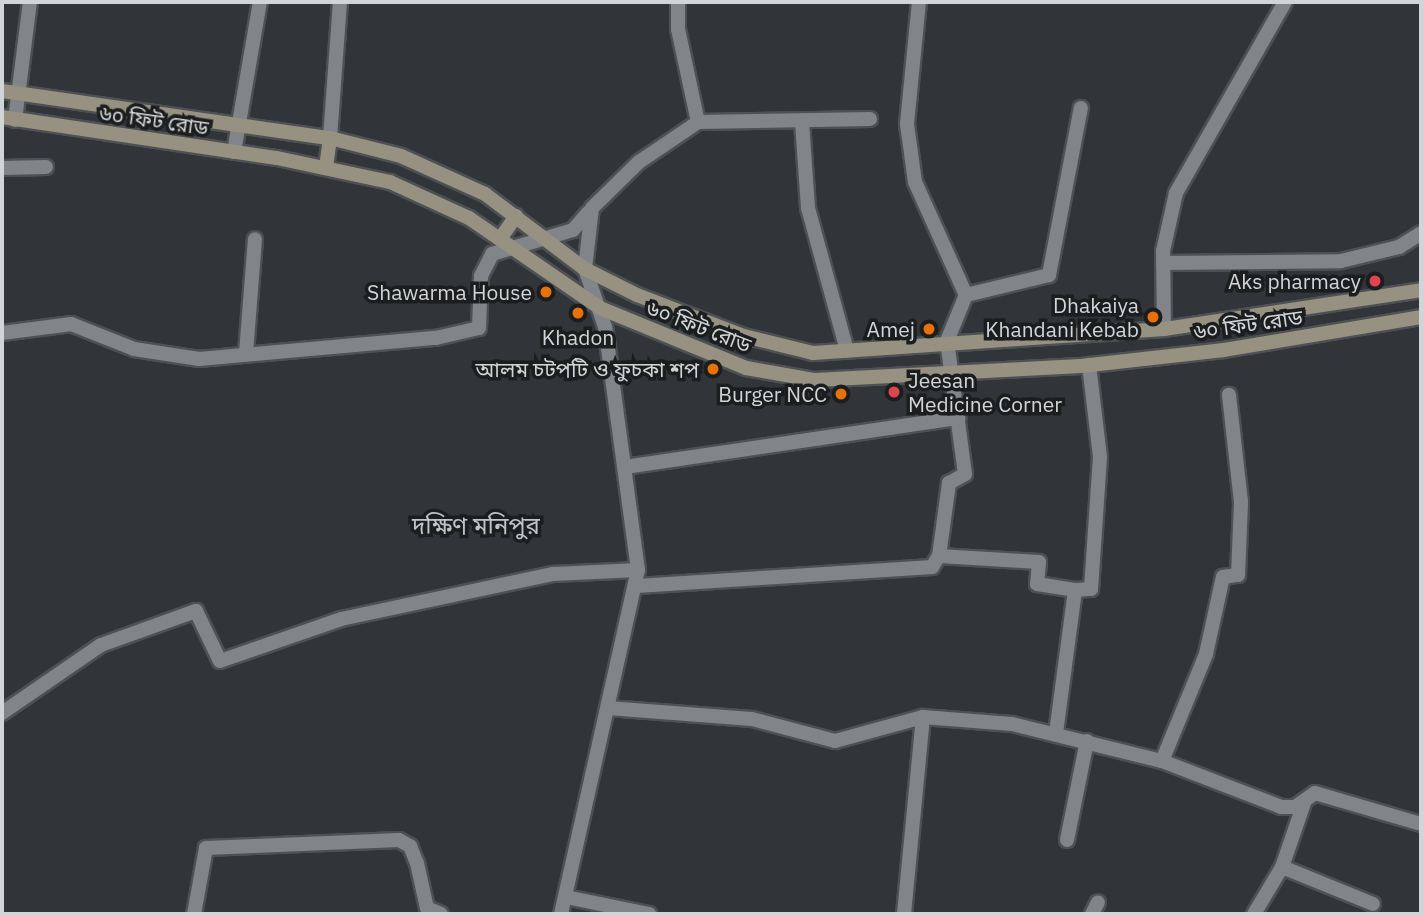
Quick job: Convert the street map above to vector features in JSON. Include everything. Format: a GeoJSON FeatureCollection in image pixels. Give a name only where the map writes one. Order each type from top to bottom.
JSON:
{"type":"FeatureCollection","features":[{"type":"Feature","properties":{"kind":"street"},"geometry":{"type":"LineString","coordinates":[[8,118],[19,94],[30,2]]}},
{"type":"Feature","properties":{"kind":"street"},"geometry":{"type":"LineString","coordinates":[[234,152],[260,2]]}},
{"type":"Feature","properties":{"kind":"street"},"geometry":{"type":"LineString","coordinates":[[326,167],[340,2]]}},
{"type":"Feature","properties":{"kind":"street"},"geometry":{"type":"LineString","coordinates":[[678,2],[678,29],[698,122]]}},
{"type":"Feature","properties":{"kind":"street"},"geometry":{"type":"LineString","coordinates":[[637,586],[932,567],[939,556],[949,483],[965,474],[947,341],[966,295],[915,182],[907,124],[919,2]]}},
{"type":"Feature","properties":{"kind":"street"},"geometry":{"type":"LineString","coordinates":[[1164,329],[1163,263],[1176,193],[1285,2]]}},
{"type":"Feature","properties":{"kind":"street","name":"৬০ ফিট রোড"},"geometry":{"type":"LineString","coordinates":[[2,91],[330,138],[430,166],[516,216],[585,270],[637,295],[774,345],[847,351],[947,341],[1164,329],[1421,289]]}},
{"type":"Feature","properties":{"kind":"street"},"geometry":{"type":"LineString","coordinates":[[966,295],[1049,275],[1081,108]]}},
{"type":"Feature","properties":{"kind":"street","name":"৬০ ফিট রোড"},"geometry":{"type":"LineString","coordinates":[[8,118],[326,167],[428,195],[504,242],[600,308],[746,368],[783,375],[864,380],[1089,365],[1224,350],[1421,317]]}},
{"type":"Feature","properties":{"kind":"street"},"geometry":{"type":"LineString","coordinates":[[504,242],[573,230],[639,162],[698,122],[870,119]]}},
{"type":"Feature","properties":{"kind":"street"},"geometry":{"type":"LineString","coordinates":[[802,122],[808,208],[847,351]]}},
{"type":"Feature","properties":{"kind":"street"},"geometry":{"type":"LineString","coordinates":[[2,168],[46,167]]}},
{"type":"Feature","properties":{"kind":"street"},"geometry":{"type":"LineString","coordinates":[[561,914],[637,586],[638,570],[600,308],[585,270],[592,208]]}},
{"type":"Feature","properties":{"kind":"street"},"geometry":{"type":"LineString","coordinates":[[2,333],[71,324],[165,356],[345,349],[479,328],[481,276],[492,254],[504,242],[516,216]]}},
{"type":"Feature","properties":{"kind":"street"},"geometry":{"type":"LineString","coordinates":[[1163,263],[1341,261],[1399,247],[1421,233]]}},
{"type":"Feature","properties":{"kind":"street"},"geometry":{"type":"LineString","coordinates":[[246,353],[256,239]]}},
{"type":"Feature","properties":{"kind":"street"},"geometry":{"type":"LineString","coordinates":[[626,320],[637,295]]}},
{"type":"Feature","properties":{"kind":"street"},"geometry":{"type":"LineString","coordinates":[[939,556],[1039,562],[1037,584],[1075,590],[1091,589],[1100,457],[1089,365]]}},
{"type":"Feature","properties":{"kind":"street"},"geometry":{"type":"LineString","coordinates":[[1163,761],[1206,654],[1223,577],[1238,575],[1241,502],[1229,395]]}},
{"type":"Feature","properties":{"kind":"street"},"geometry":{"type":"LineString","coordinates":[[625,467],[958,418]]}},
{"type":"Feature","properties":{"kind":"street"},"geometry":{"type":"LineString","coordinates":[[2,713],[101,645],[196,611],[220,661],[341,619],[572,571],[638,570]]}},
{"type":"Feature","properties":{"kind":"street"},"geometry":{"type":"LineString","coordinates":[[1056,733],[1075,590]]}},
{"type":"Feature","properties":{"kind":"street"},"geometry":{"type":"LineString","coordinates":[[608,708],[752,719],[835,741],[923,717],[1056,733],[1163,761],[1281,807],[1304,803]]}},
{"type":"Feature","properties":{"kind":"street"},"geometry":{"type":"LineString","coordinates":[[904,914],[923,717]]}},
{"type":"Feature","properties":{"kind":"street"},"geometry":{"type":"LineString","coordinates":[[1067,840],[1087,741]]}},
{"type":"Feature","properties":{"kind":"street"},"geometry":{"type":"LineString","coordinates":[[1254,914],[1282,867],[1304,803],[1314,793],[1421,824]]}},
{"type":"Feature","properties":{"kind":"street"},"geometry":{"type":"LineString","coordinates":[[194,914],[206,848],[399,840],[414,855],[427,908],[441,914]]}},
{"type":"Feature","properties":{"kind":"street"},"geometry":{"type":"LineString","coordinates":[[1282,867],[1373,904]]}},
{"type":"Feature","properties":{"kind":"street"},"geometry":{"type":"LineString","coordinates":[[566,897],[649,914]]}},
{"type":"Feature","properties":{"kind":"place","name":"Aks pharmacy"},"geometry":{"type":"Point","coordinates":[1375,281]}},
{"type":"Feature","properties":{"kind":"place","name":"Shawarma House"},"geometry":{"type":"Point","coordinates":[546,292]}},
{"type":"Feature","properties":{"kind":"place","name":"Khadon"},"geometry":{"type":"Point","coordinates":[578,313]}},
{"type":"Feature","properties":{"kind":"place","name":"Dhakaiya Khandani Kebab"},"geometry":{"type":"Point","coordinates":[1153,317]}},
{"type":"Feature","properties":{"kind":"place","name":"Amej"},"geometry":{"type":"Point","coordinates":[929,329]}},
{"type":"Feature","properties":{"kind":"place","name":"আলম চটপটি ও ফুচকা শপ"},"geometry":{"type":"Point","coordinates":[713,369]}},
{"type":"Feature","properties":{"kind":"place","name":"Jeesan Medicine Corner"},"geometry":{"type":"Point","coordinates":[894,392]}},
{"type":"Feature","properties":{"kind":"place","name":"Burger NCC"},"geometry":{"type":"Point","coordinates":[841,394]}},
{"type":"Feature","properties":{"kind":"district","name":"দক্ষিণ মনিপুর"},"geometry":{"type":"Point","coordinates":[476,526]}}]}
